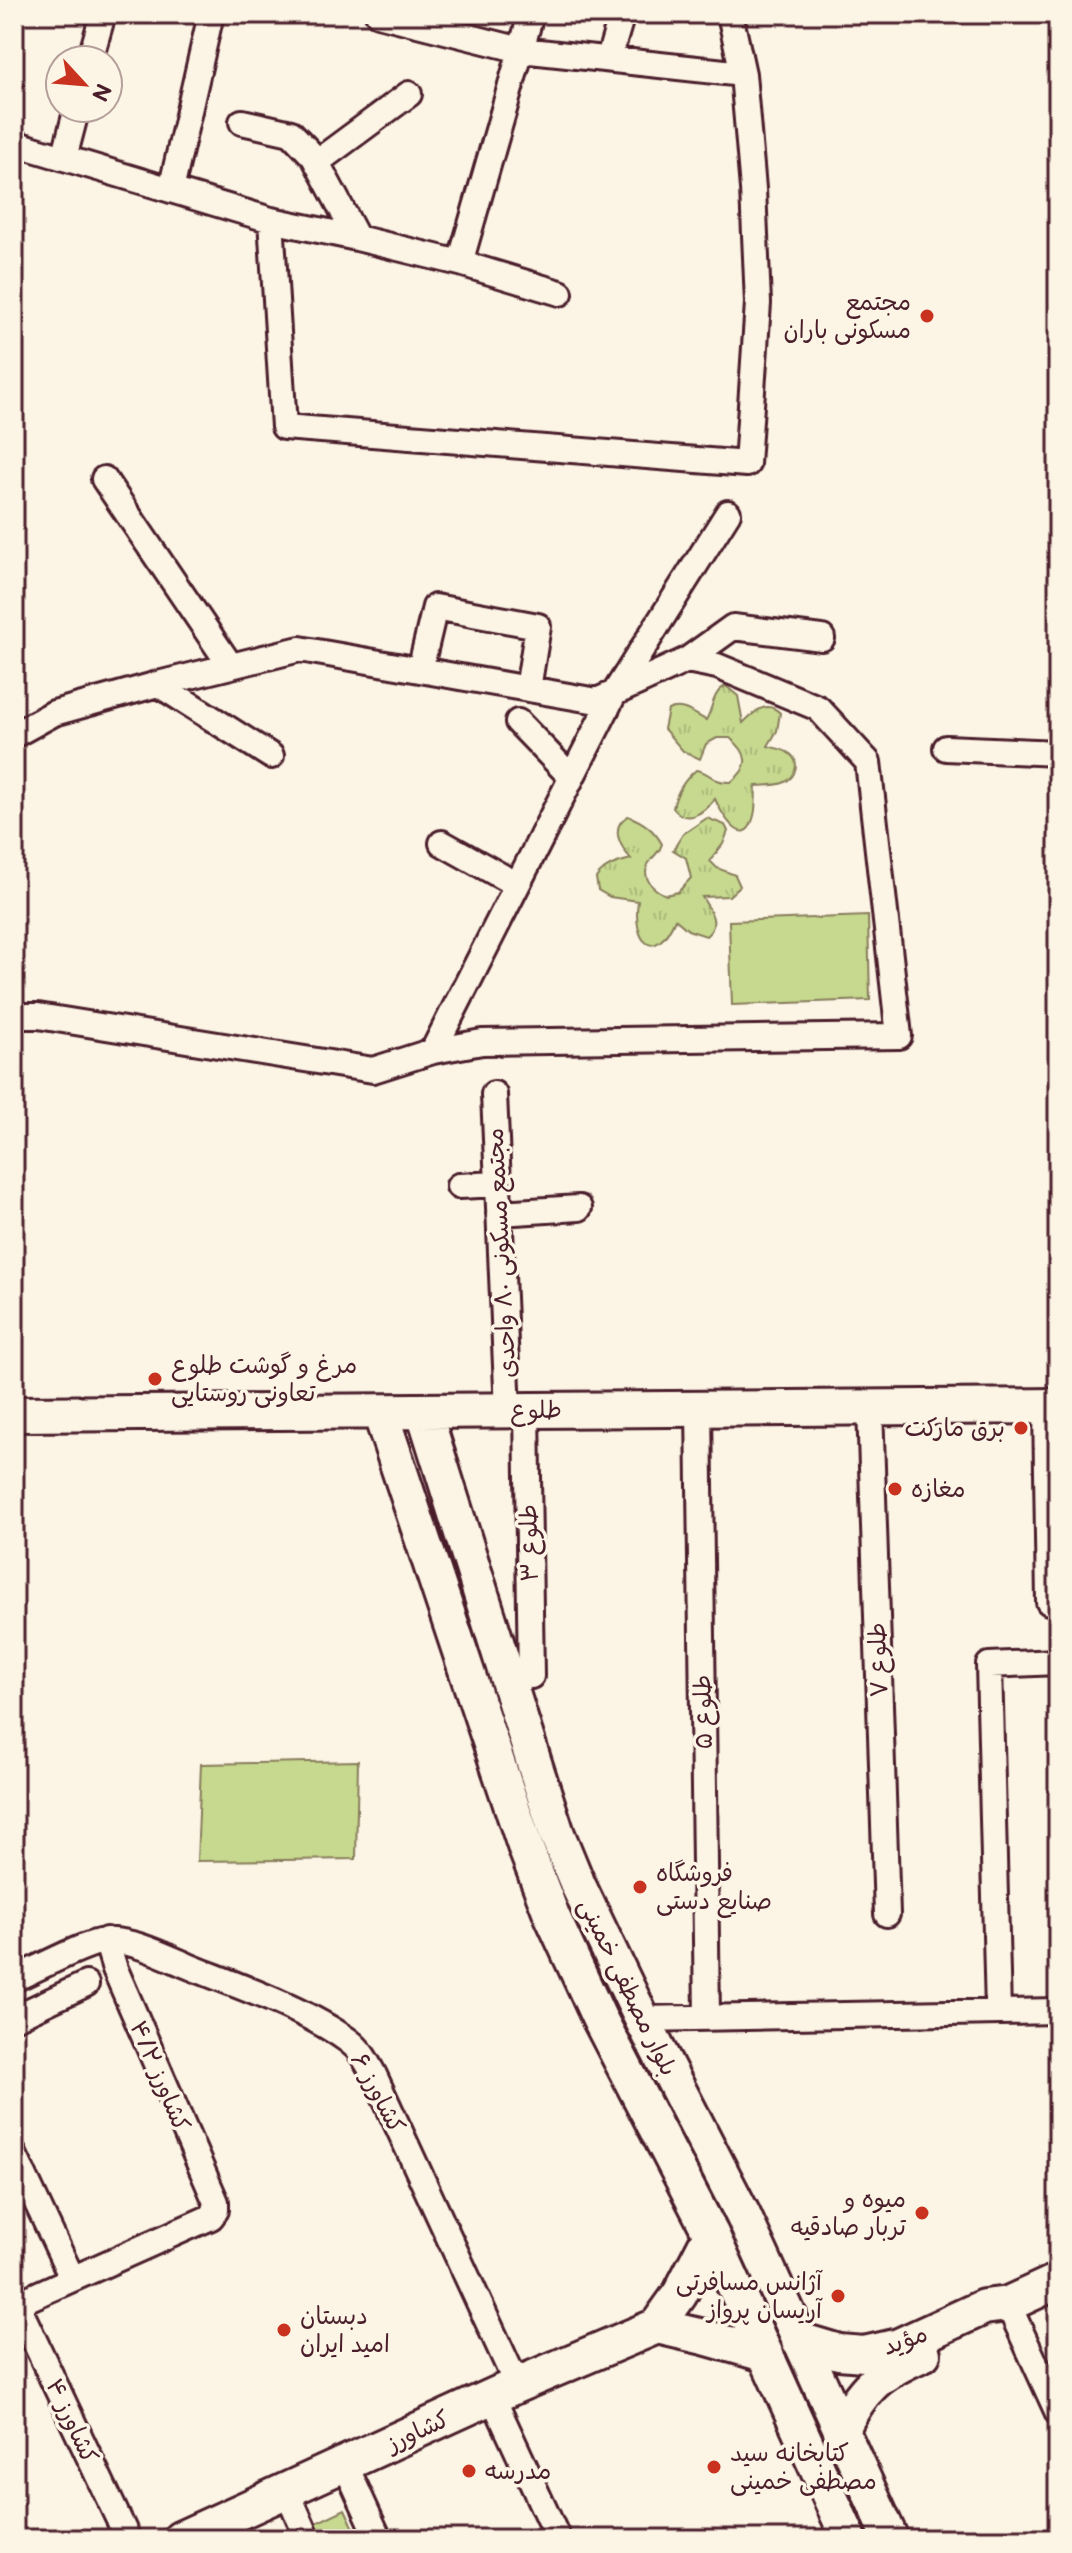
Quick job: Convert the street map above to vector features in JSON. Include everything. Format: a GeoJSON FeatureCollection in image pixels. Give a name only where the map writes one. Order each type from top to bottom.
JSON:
{"type":"FeatureCollection","features":[{"type":"Feature","properties":{"kind":"street"},"geometry":{"type":"LineString","coordinates":[[95,44],[103,14]]}},
{"type":"Feature","properties":{"kind":"street"},"geometry":{"type":"LineString","coordinates":[[171,190],[211,14]]}},
{"type":"Feature","properties":{"kind":"street"},"geometry":{"type":"LineString","coordinates":[[378,14],[433,20],[521,50],[743,74]]}},
{"type":"Feature","properties":{"kind":"street"},"geometry":{"type":"LineString","coordinates":[[460,263],[531,14]]}},
{"type":"Feature","properties":{"kind":"street"},"geometry":{"type":"LineString","coordinates":[[609,58],[622,14]]}},
{"type":"Feature","properties":{"kind":"street"},"geometry":{"type":"LineString","coordinates":[[271,220],[284,427],[747,464],[758,303],[753,189],[743,74],[730,14]]}},
{"type":"Feature","properties":{"kind":"street"},"geometry":{"type":"LineString","coordinates":[[317,162],[409,94]]}},
{"type":"Feature","properties":{"kind":"street"},"geometry":{"type":"LineString","coordinates":[[242,122],[291,133],[317,162],[357,238]]}},
{"type":"Feature","properties":{"kind":"street"},"geometry":{"type":"LineString","coordinates":[[64,158],[73,124]]}},
{"type":"Feature","properties":{"kind":"street"},"geometry":{"type":"LineString","coordinates":[[14,143],[271,220],[460,263],[560,293]]}},
{"type":"Feature","properties":{"kind":"street"},"geometry":{"type":"LineString","coordinates":[[104,479],[230,665]]}},
{"type":"Feature","properties":{"kind":"street"},"geometry":{"type":"LineString","coordinates":[[433,1051],[614,694],[728,513]]}},
{"type":"Feature","properties":{"kind":"street"},"geometry":{"type":"LineString","coordinates":[[420,670],[435,607],[538,626],[528,689]]}},
{"type":"Feature","properties":{"kind":"street"},"geometry":{"type":"LineString","coordinates":[[14,735],[54,713],[300,649],[597,701],[687,660],[733,627],[822,638]]}},
{"type":"Feature","properties":{"kind":"street"},"geometry":{"type":"LineString","coordinates":[[14,1016],[38,1016],[373,1070],[433,1051],[482,1042],[899,1036],[868,762],[818,708],[717,666],[687,660]]}},
{"type":"Feature","properties":{"kind":"street"},"geometry":{"type":"LineString","coordinates":[[158,684],[271,756]]}},
{"type":"Feature","properties":{"kind":"street"},"geometry":{"type":"LineString","coordinates":[[518,722],[571,777]]}},
{"type":"Feature","properties":{"kind":"street"},"geometry":{"type":"LineString","coordinates":[[946,748],[1058,753]]}},
{"type":"Feature","properties":{"kind":"street"},"geometry":{"type":"LineString","coordinates":[[442,843],[517,885]]}},
{"type":"Feature","properties":{"kind":"street","name":"مجتمع مسکونی ۸۰ واحدی"},"geometry":{"type":"LineString","coordinates":[[494,1094],[499,1213],[518,1410]]}},
{"type":"Feature","properties":{"kind":"street"},"geometry":{"type":"LineString","coordinates":[[459,1186],[498,1184]]}},
{"type":"Feature","properties":{"kind":"street"},"geometry":{"type":"LineString","coordinates":[[499,1213],[579,1208]]}},
{"type":"Feature","properties":{"kind":"street"},"geometry":{"type":"LineString","coordinates":[[1049,1602],[1052,1406]]}},
{"type":"Feature","properties":{"kind":"street","name":"طلوع"},"geometry":{"type":"LineString","coordinates":[[14,1414],[1052,1406]]}},
{"type":"Feature","properties":{"kind":"street","name":"طلوع ۷"},"geometry":{"type":"LineString","coordinates":[[870,1407],[887,1914]]}},
{"type":"Feature","properties":{"kind":"street","name":"طلوع ۵"},"geometry":{"type":"LineString","coordinates":[[699,1408],[707,2016]]}},
{"type":"Feature","properties":{"kind":"street","name":"طلوع ۳"},"geometry":{"type":"LineString","coordinates":[[518,1410],[531,1676]]}},
{"type":"Feature","properties":{"kind":"street","name":"بلوار مصطفی خمینی"},"geometry":{"type":"LineString","coordinates":[[380,1412],[526,1849],[552,1916],[599,2018],[711,2234],[849,2539]]}},
{"type":"Feature","properties":{"kind":"street","name":"بلوار مصطفی خمینی"},"geometry":{"type":"LineString","coordinates":[[424,1412],[557,1834],[578,1885],[642,2019],[743,2215],[891,2539]]}},
{"type":"Feature","properties":{"kind":"street"},"geometry":{"type":"LineString","coordinates":[[450,1624],[486,1613]]}},
{"type":"Feature","properties":{"kind":"street"},"geometry":{"type":"LineString","coordinates":[[998,2012],[989,1665],[1058,1662]]}},
{"type":"Feature","properties":{"kind":"street"},"geometry":{"type":"LineString","coordinates":[[14,1979],[106,1940]]}},
{"type":"Feature","properties":{"kind":"street","name":"کشاورز ۴/۲"},"geometry":{"type":"LineString","coordinates":[[106,1940],[151,2057],[216,2202],[216,2210]]}},
{"type":"Feature","properties":{"kind":"street","name":"کشاورز ۶"},"geometry":{"type":"LineString","coordinates":[[106,1940],[159,1954],[270,1999],[351,2042],[365,2058],[504,2391],[558,2539]]}},
{"type":"Feature","properties":{"kind":"street"},"geometry":{"type":"LineString","coordinates":[[14,2018],[86,1984]]}},
{"type":"Feature","properties":{"kind":"street"},"geometry":{"type":"LineString","coordinates":[[642,2019],[1058,2011]]}},
{"type":"Feature","properties":{"kind":"street"},"geometry":{"type":"LineString","coordinates":[[14,2154],[72,2278]]}},
{"type":"Feature","properties":{"kind":"street","name":"کشاورز ۴"},"geometry":{"type":"LineString","coordinates":[[128,2539],[15,2304],[211,2217],[216,2210]]}},
{"type":"Feature","properties":{"kind":"street"},"geometry":{"type":"LineString","coordinates":[[711,2234],[680,2294],[657,2326],[764,2354]]}},
{"type":"Feature","properties":{"kind":"street","name":"مؤید"},"geometry":{"type":"LineString","coordinates":[[799,2340],[839,2352],[864,2354],[899,2346],[984,2307],[1008,2304],[1058,2281]]}},
{"type":"Feature","properties":{"kind":"street"},"geometry":{"type":"LineString","coordinates":[[1008,2304],[1058,2413]]}},
{"type":"Feature","properties":{"kind":"street","name":"مؤید"},"geometry":{"type":"LineString","coordinates":[[841,2431],[854,2403],[879,2376],[993,2323],[1008,2304]]}},
{"type":"Feature","properties":{"kind":"street","name":"کشاورز"},"geometry":{"type":"LineString","coordinates":[[180,2539],[504,2391],[657,2326]]}},
{"type":"Feature","properties":{"kind":"street"},"geometry":{"type":"LineString","coordinates":[[345,2464],[379,2539]]}},
{"type":"Feature","properties":{"kind":"street"},"geometry":{"type":"LineString","coordinates":[[287,2491],[308,2539]]}},
{"type":"Feature","properties":{"kind":"green space"},"geometry":{"type":"Polygon","coordinates":[[[726,686],[738,696],[743,723],[765,707],[780,713],[777,731],[768,746],[792,755],[796,764],[788,781],[756,786],[754,815],[749,828],[744,831],[732,826],[715,799],[695,815],[684,816],[673,808],[681,787],[696,770],[719,781],[731,782],[742,771],[744,755],[730,738],[717,738],[706,744],[700,759],[683,751],[664,729],[668,710],[673,708],[688,710],[706,720],[715,696],[726,686]]]}},
{"type":"Feature","properties":{"kind":"green space"},"geometry":{"type":"Polygon","coordinates":[[[628,816],[648,827],[662,844],[646,871],[651,885],[666,895],[678,892],[691,878],[686,858],[673,850],[683,834],[707,818],[725,825],[728,831],[723,844],[710,861],[717,868],[735,875],[740,886],[729,896],[702,897],[713,922],[706,936],[688,930],[675,919],[660,942],[653,945],[647,943],[638,928],[638,901],[610,897],[598,890],[596,878],[603,870],[631,859],[618,837],[619,826],[628,816]]]}},
{"type":"Feature","properties":{"kind":"green space"},"geometry":{"type":"Polygon","coordinates":[[[868,916],[870,1000],[732,1005],[729,921],[868,916]]]}},
{"type":"Feature","properties":{"kind":"green space"},"geometry":{"type":"Polygon","coordinates":[[[358,1761],[356,1859],[197,1861],[201,1764],[358,1761]]]}},
{"type":"Feature","properties":{"kind":"green space"},"geometry":{"type":"Polygon","coordinates":[[[345,2509],[359,2539],[318,2539],[312,2525],[345,2509]]]}},
{"type":"Feature","properties":{"kind":"place","name":"مجتمع مسکونی باران"},"geometry":{"type":"Point","coordinates":[927,316]}},
{"type":"Feature","properties":{"kind":"place","name":"مرغ و گوشت طلوع تعاونی روستایی"},"geometry":{"type":"Point","coordinates":[155,1379]}},
{"type":"Feature","properties":{"kind":"place","name":"برق مارکت"},"geometry":{"type":"Point","coordinates":[1021,1428]}},
{"type":"Feature","properties":{"kind":"place","name":"مغازه"},"geometry":{"type":"Point","coordinates":[895,1489]}},
{"type":"Feature","properties":{"kind":"place","name":"فروشگاه صنایع دستی"},"geometry":{"type":"Point","coordinates":[640,1887]}},
{"type":"Feature","properties":{"kind":"place","name":"میوه و تربار صادقیه"},"geometry":{"type":"Point","coordinates":[922,2213]}},
{"type":"Feature","properties":{"kind":"place","name":"آژانس مسافرتی آریسان پرواز"},"geometry":{"type":"Point","coordinates":[838,2296]}},
{"type":"Feature","properties":{"kind":"place","name":"دبستان امید ایران"},"geometry":{"type":"Point","coordinates":[284,2330]}},
{"type":"Feature","properties":{"kind":"place","name":"کتابخانه سید مصطفی خمینی"},"geometry":{"type":"Point","coordinates":[714,2467]}},
{"type":"Feature","properties":{"kind":"place","name":"مدرسه"},"geometry":{"type":"Point","coordinates":[469,2471]}}]}
